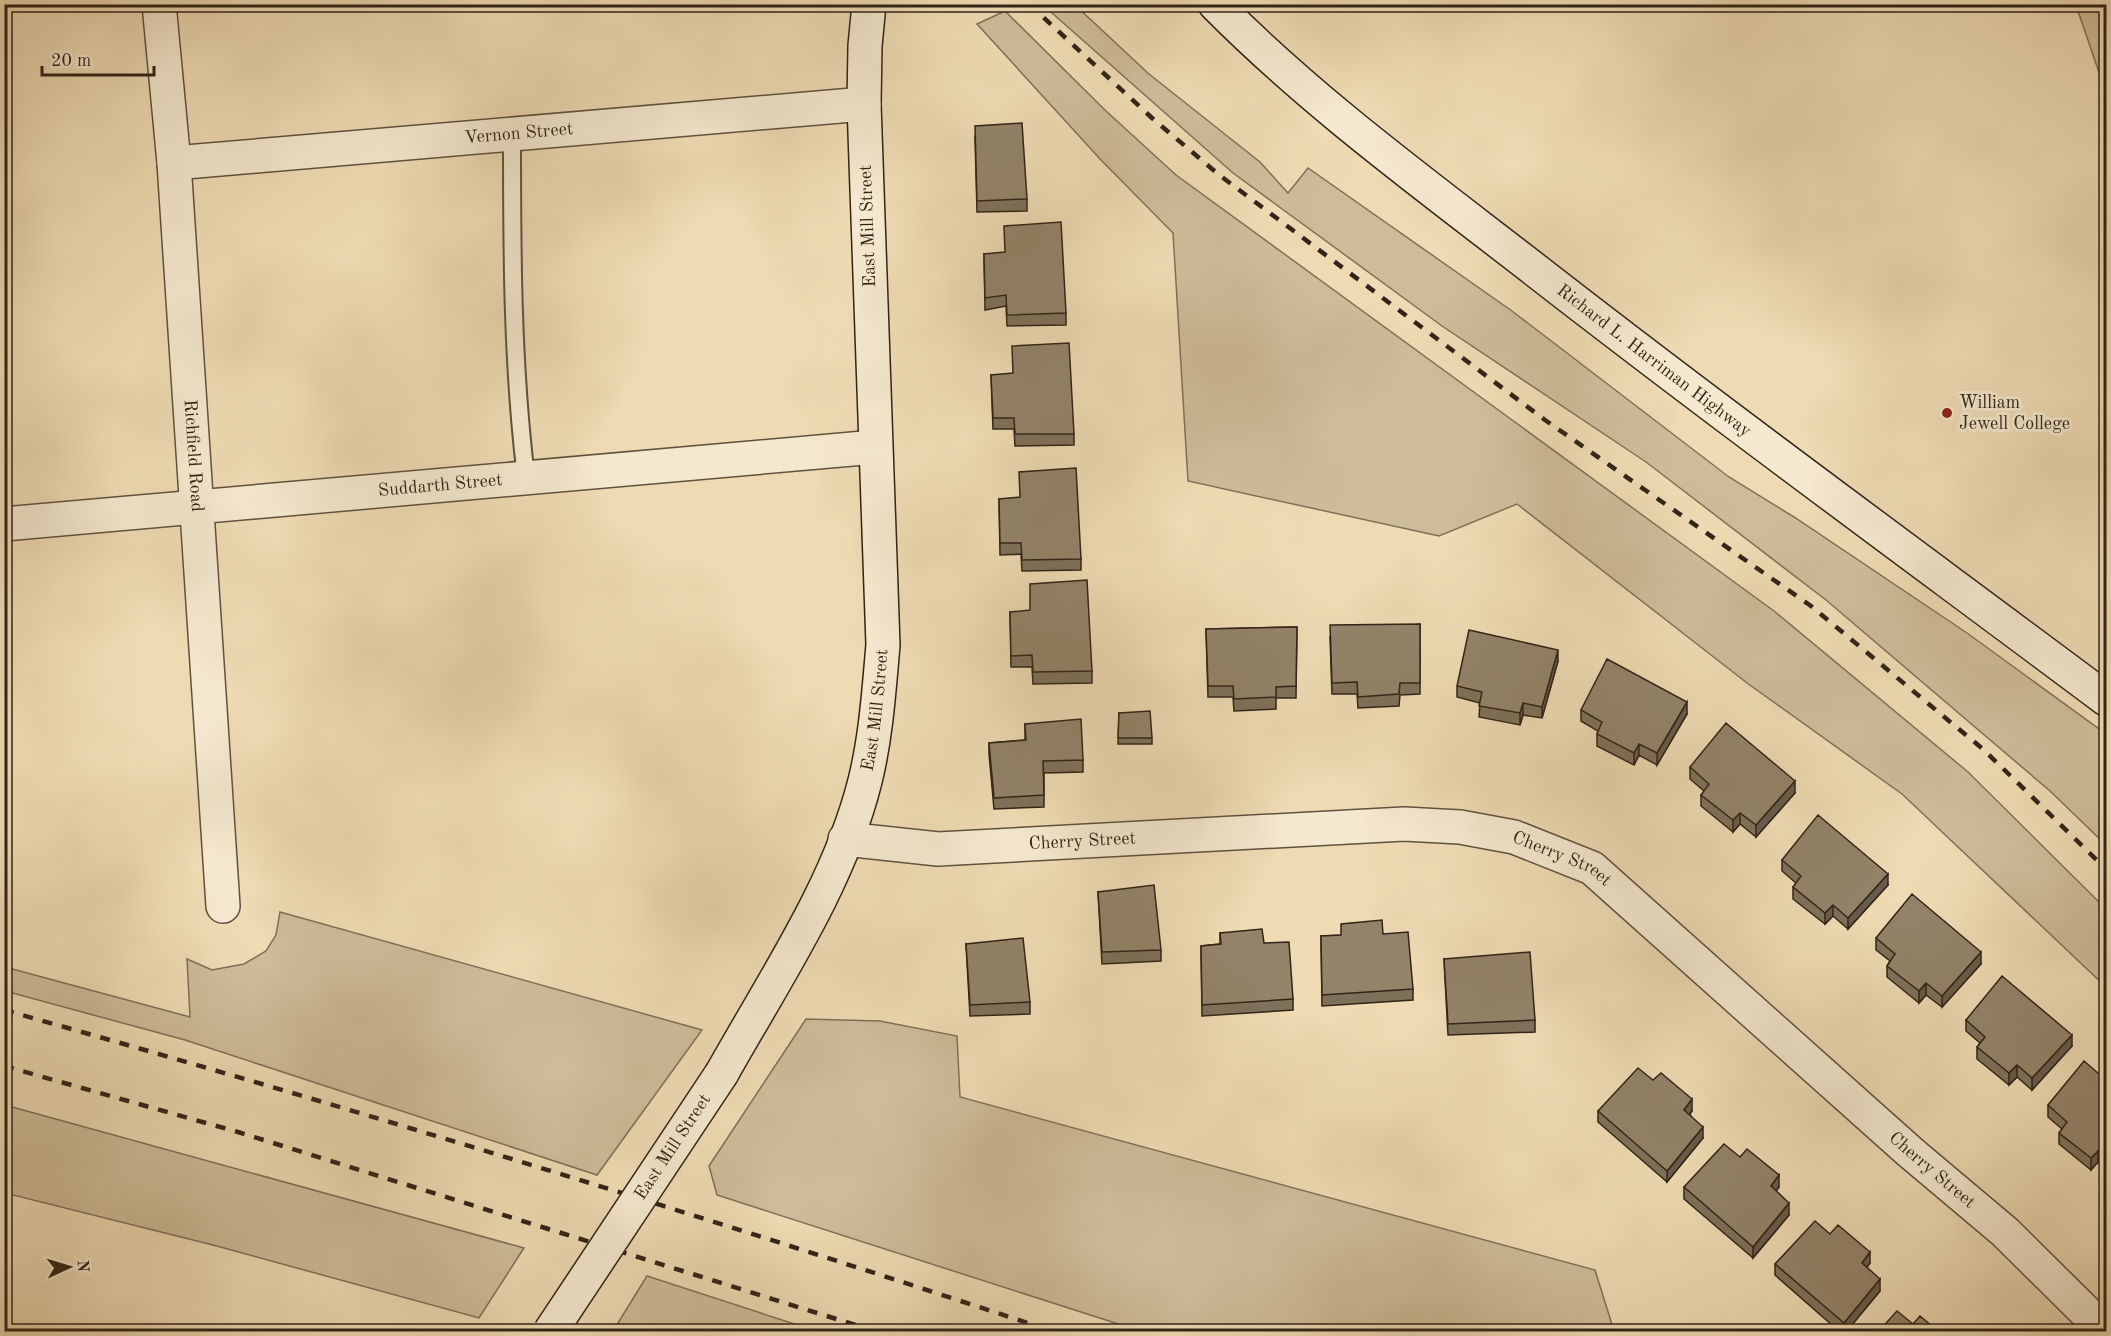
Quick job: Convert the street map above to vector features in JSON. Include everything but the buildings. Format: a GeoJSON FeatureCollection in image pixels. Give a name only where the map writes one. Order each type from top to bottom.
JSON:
{"type":"FeatureCollection","features":[{"type":"Feature","properties":{"kind":"street","name":"Richfield Road"},"geometry":{"type":"LineString","coordinates":[[159,4],[174,163],[223,906]]}},
{"type":"Feature","properties":{"kind":"street","name":"East Mill Street"},"geometry":{"type":"LineString","coordinates":[[550,1332],[722,1073],[815,908],[845,839],[865,782],[878,704],[883,645],[864,104],[865,46],[869,4]]}},
{"type":"Feature","properties":{"kind":"street","name":"Richard L. Harriman Highway"},"geometry":{"type":"LineString","coordinates":[[1215,4],[1326,105],[1426,186],[1610,328],[2106,699]]}},
{"type":"Feature","properties":{"kind":"street","name":"Vernon Street"},"geometry":{"type":"LineString","coordinates":[[174,163],[864,104]]}},
{"type":"Feature","properties":{"kind":"street","name":"Suddarth Street"},"geometry":{"type":"LineString","coordinates":[[4,524],[875,447]]}},
{"type":"Feature","properties":{"kind":"street","name":"Cherry Street"},"geometry":{"type":"LineString","coordinates":[[845,839],[938,849],[1404,824],[1460,827],[1514,837],[1592,868],[1910,1152],[2005,1232],[2106,1332]]}},
{"type":"Feature","properties":{"kind":"lane"},"geometry":{"type":"LineString","coordinates":[[512,134],[512,287],[516,398],[526,477]]}},
{"type":"Feature","properties":{"kind":"shaded area"},"geometry":{"type":"Polygon","coordinates":[[[1043,5],[1075,5],[1149,74],[1260,162],[1288,193],[1308,168],[1512,311],[1729,477],[1794,517],[1967,633],[2106,734],[2106,845],[2050,791],[1826,600],[1646,462],[1442,326],[1233,173],[1043,5]]]}},
{"type":"Feature","properties":{"kind":"shaded area"},"geometry":{"type":"Polygon","coordinates":[[[2076,5],[2106,5],[2106,93],[2076,5]]]}},
{"type":"Feature","properties":{"kind":"shaded area"},"geometry":{"type":"Polygon","coordinates":[[[1005,11],[1106,111],[1176,175],[1774,611],[1968,772],[2106,909],[2106,987],[1902,794],[1747,683],[1517,504],[1439,536],[1188,481],[1173,233],[1101,160],[977,24],[1005,11]]]}},
{"type":"Feature","properties":{"kind":"shaded area"},"geometry":{"type":"Polygon","coordinates":[[[280,912],[702,1030],[597,1175],[185,1040],[5,991],[5,967],[190,1017],[187,959],[212,970],[244,964],[266,951],[276,935],[280,912]]]}},
{"type":"Feature","properties":{"kind":"shaded area"},"geometry":{"type":"Polygon","coordinates":[[[806,1019],[880,1021],[957,1036],[960,1097],[1595,1270],[1614,1331],[1140,1331],[717,1195],[709,1166],[806,1019]]]}},
{"type":"Feature","properties":{"kind":"shaded area"},"geometry":{"type":"Polygon","coordinates":[[[4,1105],[524,1248],[479,1318],[213,1245],[5,1193],[4,1105]]]}},
{"type":"Feature","properties":{"kind":"shaded area"},"geometry":{"type":"Polygon","coordinates":[[[647,1276],[816,1331],[613,1331],[647,1276]]]}},
{"type":"Feature","properties":{"kind":"railway"},"geometry":{"type":"LineString","coordinates":[[1029,4],[1152,118],[1218,174],[1545,420],[1811,606],[1984,750],[2106,869]]}},
{"type":"Feature","properties":{"kind":"railway"},"geometry":{"type":"LineString","coordinates":[[4,1010],[531,1165],[1055,1332]]}},
{"type":"Feature","properties":{"kind":"railway"},"geometry":{"type":"LineString","coordinates":[[4,1066],[238,1132],[878,1332]]}},
{"type":"Feature","properties":{"kind":"place","name":"William Jewell College"},"geometry":{"type":"Point","coordinates":[1947,413]}}]}
